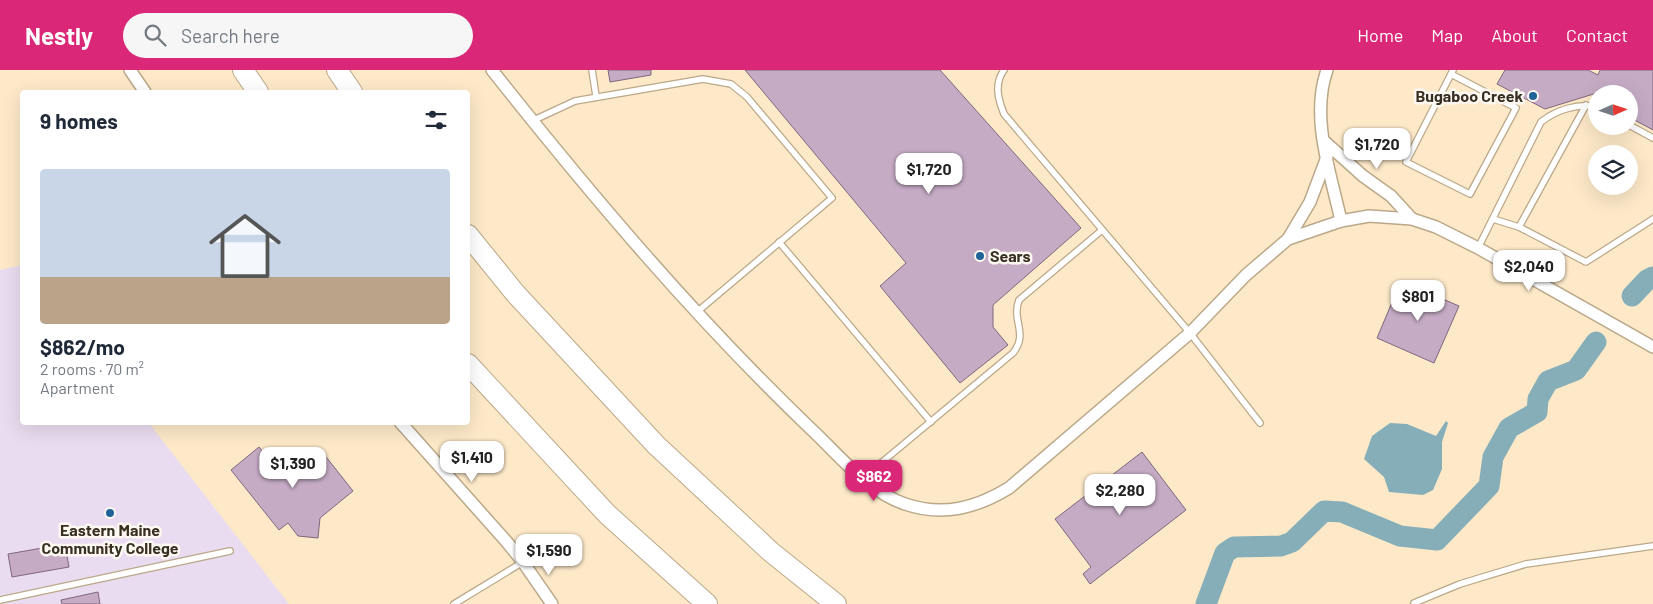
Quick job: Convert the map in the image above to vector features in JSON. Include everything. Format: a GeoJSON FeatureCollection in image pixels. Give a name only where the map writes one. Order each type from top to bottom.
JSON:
{"type":"FeatureCollection","features":[{"type":"Feature","properties":{"kind":"highway"},"geometry":{"type":"LineString","coordinates":[[243,70],[257,90]]}},
{"type":"Feature","properties":{"kind":"highway"},"geometry":{"type":"LineString","coordinates":[[337,70],[351,90]]}},
{"type":"Feature","properties":{"kind":"highway"},"geometry":{"type":"LineString","coordinates":[[470,237],[515,293],[656,445],[771,552],[836,604]]}},
{"type":"Feature","properties":{"kind":"highway"},"geometry":{"type":"LineString","coordinates":[[470,366],[691,604]]}},
{"type":"Feature","properties":{"kind":"highway"},"geometry":{"type":"LineString","coordinates":[[607,514],[707,604]]}},
{"type":"Feature","properties":{"kind":"street"},"geometry":{"type":"LineString","coordinates":[[130,70],[144,90]]}},
{"type":"Feature","properties":{"kind":"street"},"geometry":{"type":"LineString","coordinates":[[492,70],[532,121],[632,239],[764,384],[863,478],[887,496],[904,504],[926,509],[962,508],[981,503],[1009,488],[1190,333],[1246,275],[1288,239],[1310,202],[1327,157]]}},
{"type":"Feature","properties":{"kind":"street"},"geometry":{"type":"LineString","coordinates":[[1327,70],[1320,115],[1341,221]]}},
{"type":"Feature","properties":{"kind":"street"},"geometry":{"type":"LineString","coordinates":[[1324,141],[1363,176],[1391,196],[1412,219]]}},
{"type":"Feature","properties":{"kind":"street"},"geometry":{"type":"LineString","coordinates":[[1288,239],[1341,221],[1369,216],[1412,219],[1450,233],[1653,347]]}},
{"type":"Feature","properties":{"kind":"street"},"geometry":{"type":"LineString","coordinates":[[403,425],[523,562],[552,604]]}},
{"type":"Feature","properties":{"kind":"lane"},"geometry":{"type":"LineString","coordinates":[[592,70],[596,96]]}},
{"type":"Feature","properties":{"kind":"lane"},"geometry":{"type":"LineString","coordinates":[[1004,70],[1001,72],[997,91],[1004,114],[1190,333],[1260,424]]}},
{"type":"Feature","properties":{"kind":"lane"},"geometry":{"type":"LineString","coordinates":[[1452,72],[1516,108],[1470,194],[1406,162],[1452,72]]}},
{"type":"Feature","properties":{"kind":"lane"},"geometry":{"type":"LineString","coordinates":[[532,121],[575,101],[704,79],[731,84],[747,97],[832,198],[697,312]]}},
{"type":"Feature","properties":{"kind":"lane"},"geometry":{"type":"LineString","coordinates":[[1478,248],[1542,122],[1549,115],[1572,107],[1586,105]]}},
{"type":"Feature","properties":{"kind":"lane"},"geometry":{"type":"LineString","coordinates":[[1519,227],[1586,105]]}},
{"type":"Feature","properties":{"kind":"lane"},"geometry":{"type":"LineString","coordinates":[[1638,129],[1653,138]]}},
{"type":"Feature","properties":{"kind":"lane"},"geometry":{"type":"LineString","coordinates":[[1492,219],[1519,227],[1586,262],[1653,219]]}},
{"type":"Feature","properties":{"kind":"lane"},"geometry":{"type":"LineString","coordinates":[[863,478],[1013,353],[1020,343],[1021,336],[1016,315],[1019,300],[1102,230]]}},
{"type":"Feature","properties":{"kind":"lane"},"geometry":{"type":"LineString","coordinates":[[780,242],[931,422]]}},
{"type":"Feature","properties":{"kind":"lane"},"geometry":{"type":"LineString","coordinates":[[1414,603],[1460,584],[1526,564],[1653,546]]}},
{"type":"Feature","properties":{"kind":"lane"},"geometry":{"type":"LineString","coordinates":[[0,600],[230,551]]}},
{"type":"Feature","properties":{"kind":"lane"},"geometry":{"type":"LineString","coordinates":[[454,604],[523,562]]}},
{"type":"Feature","properties":{"kind":"shaded area","name":"Eastern Maine Community College"},"geometry":{"type":"Polygon","coordinates":[[[20,265],[20,425],[151,425],[289,604],[0,604],[0,270],[20,265]]]}},
{"type":"Feature","properties":{"kind":"water"},"geometry":{"type":"Polygon","coordinates":[[[1446,421],[1448,423],[1442,442],[1442,469],[1433,490],[1423,495],[1389,492],[1384,477],[1364,459],[1372,436],[1390,423],[1407,424],[1436,436],[1446,421]]]}},
{"type":"Feature","properties":{"kind":"building"},"geometry":{"type":"Polygon","coordinates":[[[608,70],[651,70],[651,75],[610,82],[608,70]]]}},
{"type":"Feature","properties":{"kind":"building"},"geometry":{"type":"Polygon","coordinates":[[[745,70],[940,70],[1081,228],[993,305],[993,327],[1008,345],[960,383],[880,286],[906,263],[745,70]]]}},
{"type":"Feature","properties":{"kind":"building"},"geometry":{"type":"Polygon","coordinates":[[[1505,70],[1588,70],[1598,75],[1600,70],[1653,70],[1653,130],[1638,122],[1638,85],[1588,85],[1588,96],[1545,109],[1497,84],[1505,70]]]}},
{"type":"Feature","properties":{"kind":"building"},"geometry":{"type":"Polygon","coordinates":[[[1401,281],[1459,306],[1434,363],[1377,338],[1401,281]]]}},
{"type":"Feature","properties":{"kind":"building"},"geometry":{"type":"Polygon","coordinates":[[[259,447],[271,462],[289,448],[305,468],[323,453],[353,491],[320,518],[318,538],[298,536],[288,523],[279,530],[231,470],[259,447]]]}},
{"type":"Feature","properties":{"kind":"building"},"geometry":{"type":"Polygon","coordinates":[[[1142,452],[1186,510],[1090,584],[1083,574],[1091,567],[1055,519],[1142,452]]]}},
{"type":"Feature","properties":{"kind":"building"},"geometry":{"type":"Polygon","coordinates":[[[65,544],[69,567],[12,577],[8,554],[65,544]]]}},
{"type":"Feature","properties":{"kind":"building"},"geometry":{"type":"Polygon","coordinates":[[[98,592],[100,604],[62,604],[61,600],[98,592]]]}},
{"type":"Feature","properties":{"kind":"waterway"},"geometry":{"type":"LineString","coordinates":[[1632,296],[1647,280],[1653,277]]}},
{"type":"Feature","properties":{"kind":"waterway"},"geometry":{"type":"LineString","coordinates":[[1206,604],[1225,553],[1234,547],[1281,546],[1292,542],[1324,511],[1342,512],[1400,536],[1437,540],[1489,486],[1493,457],[1509,428],[1537,412],[1538,399],[1548,381],[1576,370],[1596,342]]}},
{"type":"Feature","properties":{"kind":"place","name":"Bugaboo Creek"},"geometry":{"type":"Point","coordinates":[1533,96]}},
{"type":"Feature","properties":{"kind":"place","name":"Sears"},"geometry":{"type":"Point","coordinates":[980,256]}},
{"type":"Feature","properties":{"kind":"place","name":"Eastern Maine Community College"},"geometry":{"type":"Point","coordinates":[110,513]}}]}
